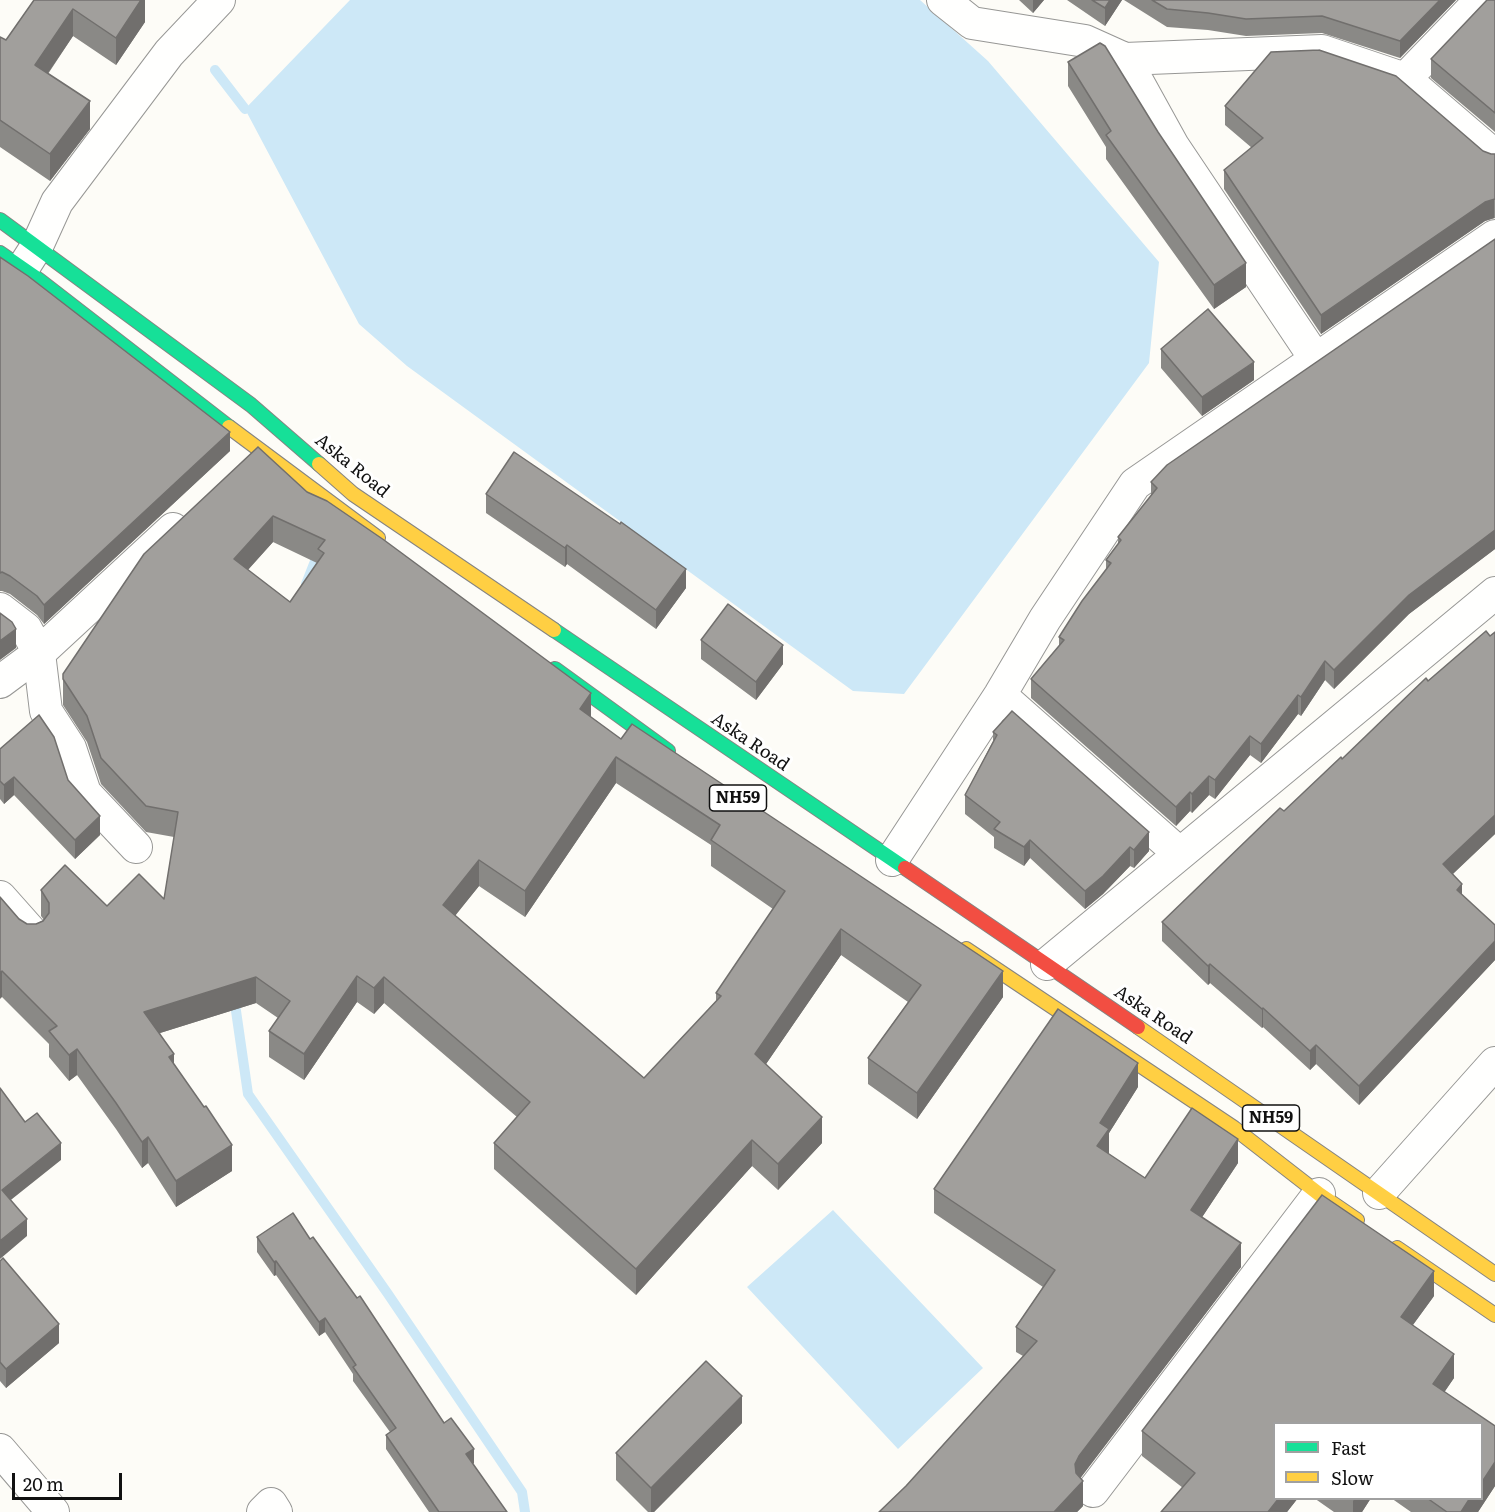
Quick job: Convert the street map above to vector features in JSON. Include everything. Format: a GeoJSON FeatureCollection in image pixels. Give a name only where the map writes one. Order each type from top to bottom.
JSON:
{"type":"FeatureCollection","features":[{"type":"Feature","properties":{"kind":"highway","name":"Aska Road"},"geometry":{"type":"LineString","coordinates":[[0,220],[20,256],[251,405],[258,447],[353,494],[892,860],[1035,976],[1379,1193],[1495,1274]]}},
{"type":"Feature","properties":{"kind":"highway","name":"NH59"},"geometry":{"type":"LineString","coordinates":[[20,256],[258,447],[386,544]]}},
{"type":"Feature","properties":{"kind":"highway"},"geometry":{"type":"LineString","coordinates":[[547,663],[681,760]]}},
{"type":"Feature","properties":{"kind":"highway","name":"NH59"},"geometry":{"type":"LineString","coordinates":[[954,942],[1035,976],[1319,1194],[1368,1228]]}},
{"type":"Feature","properties":{"kind":"highway"},"geometry":{"type":"LineString","coordinates":[[1388,1241],[1495,1315]]}},
{"type":"Feature","properties":{"kind":"street"},"geometry":{"type":"LineString","coordinates":[[20,256],[57,202],[169,53],[219,0]]}},
{"type":"Feature","properties":{"kind":"street"},"geometry":{"type":"LineString","coordinates":[[943,0],[974,12],[1085,41],[1125,59],[1322,51],[1404,79],[1495,156]]}},
{"type":"Feature","properties":{"kind":"street"},"geometry":{"type":"LineString","coordinates":[[1404,79],[1481,0]]}},
{"type":"Feature","properties":{"kind":"street"},"geometry":{"type":"LineString","coordinates":[[1125,59],[1173,146],[1316,358]]}},
{"type":"Feature","properties":{"kind":"street"},"geometry":{"type":"LineString","coordinates":[[892,860],[1000,695],[1045,619],[1135,484],[1495,236]]}},
{"type":"Feature","properties":{"kind":"street"},"geometry":{"type":"LineString","coordinates":[[0,682],[39,653],[197,506]]}},
{"type":"Feature","properties":{"kind":"street"},"geometry":{"type":"LineString","coordinates":[[1035,976],[1179,853],[1495,593]]}},
{"type":"Feature","properties":{"kind":"street"},"geometry":{"type":"LineString","coordinates":[[0,609],[26,629],[39,653],[46,711],[70,748],[85,793],[136,847]]}},
{"type":"Feature","properties":{"kind":"street"},"geometry":{"type":"LineString","coordinates":[[1000,695],[1179,853]]}},
{"type":"Feature","properties":{"kind":"street"},"geometry":{"type":"LineString","coordinates":[[0,897],[32,933]]}},
{"type":"Feature","properties":{"kind":"street"},"geometry":{"type":"LineString","coordinates":[[1379,1193],[1495,1063]]}},
{"type":"Feature","properties":{"kind":"street"},"geometry":{"type":"LineString","coordinates":[[1093,1491],[1319,1194]]}},
{"type":"Feature","properties":{"kind":"street"},"geometry":{"type":"LineString","coordinates":[[0,1450],[53,1512]]}},
{"type":"Feature","properties":{"kind":"street"},"geometry":{"type":"LineString","coordinates":[[262,1512],[271,1504],[276,1512]]}},
{"type":"Feature","properties":{"kind":"water"},"geometry":{"type":"Polygon","coordinates":[[[350,0],[920,0],[988,61],[1159,262],[1149,363],[904,694],[853,691],[407,366],[359,324],[245,109],[350,0]]]}},
{"type":"Feature","properties":{"kind":"water"},"geometry":{"type":"Polygon","coordinates":[[[833,1210],[983,1368],[898,1449],[747,1287],[833,1210]]]}},
{"type":"Feature","properties":{"kind":"building"},"geometry":{"type":"Polygon","coordinates":[[[34,0],[141,0],[116,38],[73,9],[35,65],[90,101],[50,154],[0,120],[0,37],[6,40],[34,0]]]}},
{"type":"Feature","properties":{"kind":"building"},"geometry":{"type":"Polygon","coordinates":[[[1092,0],[1110,0],[1105,8],[1092,0]]]}},
{"type":"Feature","properties":{"kind":"building"},"geometry":{"type":"Polygon","coordinates":[[[1152,0],[1440,0],[1400,41],[1322,16],[1246,19],[1167,9],[1152,0]]]}},
{"type":"Feature","properties":{"kind":"building"},"geometry":{"type":"Polygon","coordinates":[[[1487,0],[1495,0],[1495,113],[1431,59],[1487,0]]]}},
{"type":"Feature","properties":{"kind":"building"},"geometry":{"type":"Polygon","coordinates":[[[1100,43],[1105,46],[1158,132],[1246,263],[1214,285],[1106,135],[1111,131],[1068,62],[1100,43]]]}},
{"type":"Feature","properties":{"kind":"building"},"geometry":{"type":"Polygon","coordinates":[[[1319,50],[1396,76],[1483,151],[1495,154],[1495,199],[1485,202],[1321,315],[1224,170],[1263,138],[1225,106],[1271,52],[1319,50]]]}},
{"type":"Feature","properties":{"kind":"building"},"geometry":{"type":"Polygon","coordinates":[[[1495,239],[1495,530],[1409,595],[1334,670],[1325,661],[1301,697],[1298,695],[1261,744],[1250,736],[1215,780],[1209,776],[1176,807],[1031,679],[1064,640],[1059,637],[1082,601],[1111,563],[1106,560],[1121,540],[1118,537],[1157,488],[1151,482],[1167,465],[1495,239]]]}},
{"type":"Feature","properties":{"kind":"building"},"geometry":{"type":"Polygon","coordinates":[[[0,257],[28,276],[230,432],[44,605],[37,596],[10,576],[0,573],[0,257]]]}},
{"type":"Feature","properties":{"kind":"building"},"geometry":{"type":"Polygon","coordinates":[[[1208,309],[1254,362],[1202,397],[1161,349],[1208,309]]]}},
{"type":"Feature","properties":{"kind":"building"},"geometry":{"type":"Polygon","coordinates":[[[258,447],[307,492],[327,501],[384,540],[591,693],[580,709],[621,739],[632,724],[1003,971],[917,1093],[868,1058],[921,985],[841,929],[755,1054],[822,1117],[778,1164],[752,1140],[636,1269],[494,1143],[530,1102],[384,977],[374,988],[357,976],[304,1054],[269,1031],[290,1001],[256,977],[144,1012],[174,1054],[169,1057],[232,1145],[176,1181],[148,1137],[142,1142],[77,1049],[69,1055],[49,1031],[57,1026],[2,971],[0,973],[0,897],[19,919],[27,924],[43,921],[49,913],[49,903],[41,890],[65,865],[107,906],[139,874],[164,899],[178,812],[146,806],[101,758],[87,716],[63,679],[63,674],[144,554],[258,447]],[[273,516],[234,559],[290,602],[324,553],[318,549],[325,540],[273,516]],[[616,757],[525,891],[479,860],[443,905],[644,1078],[721,996],[716,993],[785,891],[711,840],[720,825],[616,757]]]}},
{"type":"Feature","properties":{"kind":"building"},"geometry":{"type":"Polygon","coordinates":[[[514,452],[620,524],[621,522],[686,569],[656,610],[567,545],[565,548],[486,494],[514,452]]]}},
{"type":"Feature","properties":{"kind":"building"},"geometry":{"type":"Polygon","coordinates":[[[728,604],[783,645],[756,682],[701,640],[728,604]]]}},
{"type":"Feature","properties":{"kind":"building"},"geometry":{"type":"Polygon","coordinates":[[[0,613],[12,622],[16,629],[0,641],[0,613]]]}},
{"type":"Feature","properties":{"kind":"building"},"geometry":{"type":"Polygon","coordinates":[[[1486,631],[1490,636],[1495,632],[1495,815],[1443,864],[1462,884],[1457,890],[1495,925],[1495,941],[1359,1086],[1316,1045],[1310,1051],[1263,1008],[1210,964],[1208,966],[1162,922],[1280,808],[1284,811],[1426,678],[1428,681],[1486,631]]]}},
{"type":"Feature","properties":{"kind":"building"},"geometry":{"type":"Polygon","coordinates":[[[1012,711],[1149,832],[1134,850],[1130,847],[1103,876],[1085,891],[1030,840],[1024,847],[994,829],[1000,822],[965,795],[997,735],[993,732],[1012,711]]]}},
{"type":"Feature","properties":{"kind":"building"},"geometry":{"type":"Polygon","coordinates":[[[39,715],[54,737],[68,780],[100,816],[75,840],[14,777],[4,785],[0,781],[0,749],[39,715]]]}},
{"type":"Feature","properties":{"kind":"building"},"geometry":{"type":"Polygon","coordinates":[[[1058,1009],[1138,1063],[1100,1123],[1109,1129],[1097,1146],[1145,1178],[1192,1108],[1238,1139],[1191,1210],[1241,1243],[1079,1456],[1075,1464],[1076,1473],[1083,1481],[1054,1512],[879,1512],[906,1486],[1037,1341],[1016,1327],[1055,1270],[934,1189],[1058,1009]]]}},
{"type":"Feature","properties":{"kind":"building"},"geometry":{"type":"Polygon","coordinates":[[[0,1088],[25,1122],[37,1113],[61,1143],[2,1190],[27,1219],[0,1241],[0,1088]]]}},
{"type":"Feature","properties":{"kind":"building"},"geometry":{"type":"Polygon","coordinates":[[[1322,1195],[1434,1271],[1401,1317],[1454,1354],[1433,1384],[1495,1426],[1495,1462],[1483,1480],[1483,1422],[1273,1422],[1273,1500],[1277,1500],[1268,1512],[1161,1512],[1195,1473],[1142,1431],[1322,1195]]]}},
{"type":"Feature","properties":{"kind":"building"},"geometry":{"type":"Polygon","coordinates":[[[293,1213],[310,1239],[313,1237],[357,1298],[360,1296],[444,1423],[451,1418],[474,1449],[466,1454],[507,1512],[439,1512],[386,1435],[396,1428],[353,1367],[356,1365],[325,1318],[319,1322],[257,1237],[293,1213]]]}},
{"type":"Feature","properties":{"kind":"building"},"geometry":{"type":"Polygon","coordinates":[[[3,1258],[59,1324],[6,1369],[0,1362],[0,1261],[3,1258]]]}},
{"type":"Feature","properties":{"kind":"building"},"geometry":{"type":"Polygon","coordinates":[[[706,1361],[742,1396],[651,1488],[616,1453],[706,1361]]]}},
{"type":"Feature","properties":{"kind":"building"},"geometry":{"type":"Polygon","coordinates":[[[1430,1500],[1469,1500],[1461,1512],[1447,1512],[1430,1500]]]}},
{"type":"Feature","properties":{"kind":"waterway"},"geometry":{"type":"LineString","coordinates":[[215,70],[245,109]]}},
{"type":"Feature","properties":{"kind":"waterway"},"geometry":{"type":"LineString","coordinates":[[306,584],[319,551]]}},
{"type":"Feature","properties":{"kind":"waterway"},"geometry":{"type":"LineString","coordinates":[[234,997],[248,1094],[388,1294],[522,1492],[525,1512]]}},
{"type":"Feature","properties":{"kind":"traffic: fast"},"geometry":{"type":"LineString","coordinates":[[0,220],[251,405],[319,464]]}},
{"type":"Feature","properties":{"kind":"traffic: fast"},"geometry":{"type":"LineString","coordinates":[[0,253],[39,280],[229,427]]}},
{"type":"Feature","properties":{"kind":"traffic: fast"},"geometry":{"type":"LineString","coordinates":[[554,630],[905,868]]}},
{"type":"Feature","properties":{"kind":"traffic: fast"},"geometry":{"type":"LineString","coordinates":[[555,669],[668,751]]}},
{"type":"Feature","properties":{"kind":"traffic: slow"},"geometry":{"type":"LineString","coordinates":[[229,427],[378,538]]}},
{"type":"Feature","properties":{"kind":"traffic: slow"},"geometry":{"type":"LineString","coordinates":[[319,464],[353,494],[554,630]]}},
{"type":"Feature","properties":{"kind":"traffic: slow"},"geometry":{"type":"LineString","coordinates":[[966,949],[1234,1128],[1319,1194],[1357,1220]]}},
{"type":"Feature","properties":{"kind":"traffic: slow"},"geometry":{"type":"LineString","coordinates":[[1138,1027],[1495,1274]]}},
{"type":"Feature","properties":{"kind":"traffic: slow"},"geometry":{"type":"LineString","coordinates":[[1397,1248],[1495,1315]]}},
{"type":"Feature","properties":{"kind":"traffic: jam"},"geometry":{"type":"LineString","coordinates":[[905,868],[1138,1027]]}}]}
